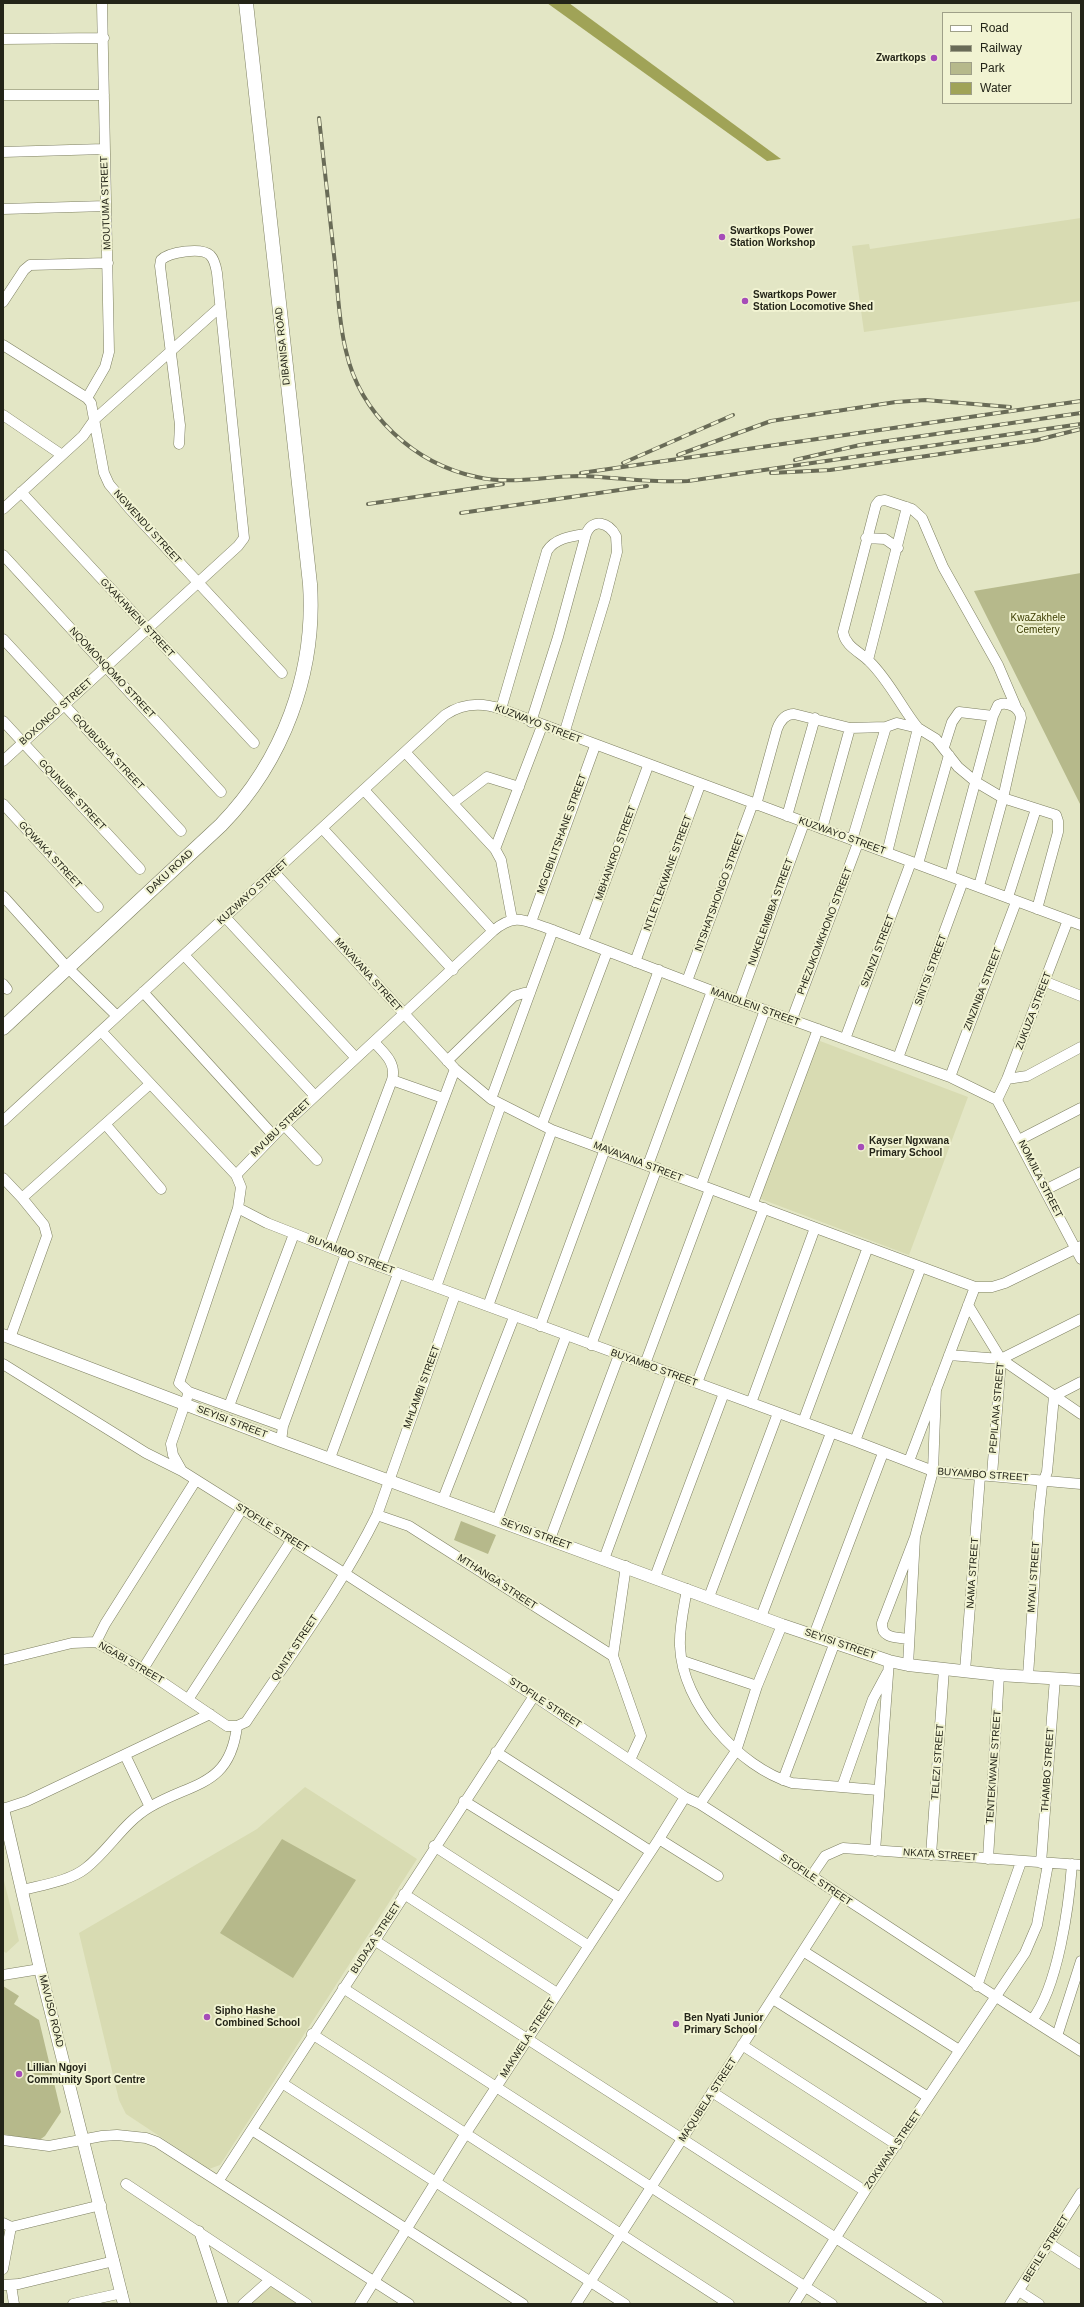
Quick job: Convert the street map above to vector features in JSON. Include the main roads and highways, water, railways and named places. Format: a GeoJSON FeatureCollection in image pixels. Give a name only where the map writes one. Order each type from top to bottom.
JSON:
{"type":"FeatureCollection","features":[{"type":"Feature","properties":{"kind":"main road","name":"DIBANISA ROAD"},"geometry":{"type":"LineString","coordinates":[[246,3],[310,584],[311,626],[299,688]]}},
{"type":"Feature","properties":{"kind":"main road","name":"DAKU ROAD"},"geometry":{"type":"LineString","coordinates":[[3,1028],[221,825],[242,802],[273,756],[299,688]]}},
{"type":"Feature","properties":{"kind":"water"},"geometry":{"type":"Polygon","coordinates":[[[547,3],[569,3],[781,159],[767,161],[547,3]]]}},
{"type":"Feature","properties":{"kind":"railway"},"geometry":{"type":"LineString","coordinates":[[319,118],[341,327],[353,374],[377,415],[393,433],[432,461],[454,470],[477,477],[502,480],[528,480],[579,476],[661,481],[688,481],[1081,424]]}},
{"type":"Feature","properties":{"kind":"railway"},"geometry":{"type":"LineString","coordinates":[[678,455],[771,421],[896,402],[925,400],[1010,407]]}},
{"type":"Feature","properties":{"kind":"railway"},"geometry":{"type":"LineString","coordinates":[[581,473],[1081,401]]}},
{"type":"Feature","properties":{"kind":"railway"},"geometry":{"type":"LineString","coordinates":[[795,460],[860,445],[1081,413]]}},
{"type":"Feature","properties":{"kind":"railway"},"geometry":{"type":"LineString","coordinates":[[623,463],[733,415]]}},
{"type":"Feature","properties":{"kind":"railway"},"geometry":{"type":"LineString","coordinates":[[771,473],[830,470],[1037,440],[1081,429]]}},
{"type":"Feature","properties":{"kind":"railway"},"geometry":{"type":"LineString","coordinates":[[368,504],[503,484]]}},
{"type":"Feature","properties":{"kind":"railway"},"geometry":{"type":"LineString","coordinates":[[461,513],[647,486]]}},
{"type":"Feature","properties":{"kind":"place","name":"Zwartkops"},"geometry":{"type":"Point","coordinates":[934,58]}},
{"type":"Feature","properties":{"kind":"place","name":"Swartkops Power Station Workshop"},"geometry":{"type":"Point","coordinates":[722,237]}},
{"type":"Feature","properties":{"kind":"place","name":"Swartkops Power Station Locomotive Shed"},"geometry":{"type":"Point","coordinates":[745,301]}},
{"type":"Feature","properties":{"kind":"place","name":"Kayser Ngxwana Primary School"},"geometry":{"type":"Point","coordinates":[861,1147]}},
{"type":"Feature","properties":{"kind":"place","name":"Sipho Hashe Combined School"},"geometry":{"type":"Point","coordinates":[207,2017]}},
{"type":"Feature","properties":{"kind":"place","name":"Ben Nyati Junior Primary School"},"geometry":{"type":"Point","coordinates":[676,2024]}},
{"type":"Feature","properties":{"kind":"place","name":"Lillian Ngoyi Community Sport Centre"},"geometry":{"type":"Point","coordinates":[19,2074]}},
{"type":"Feature","properties":{"kind":"park label","name":"KwaZakhele Cemetery"},"geometry":{"type":"Point","coordinates":[1038,624]}}]}
